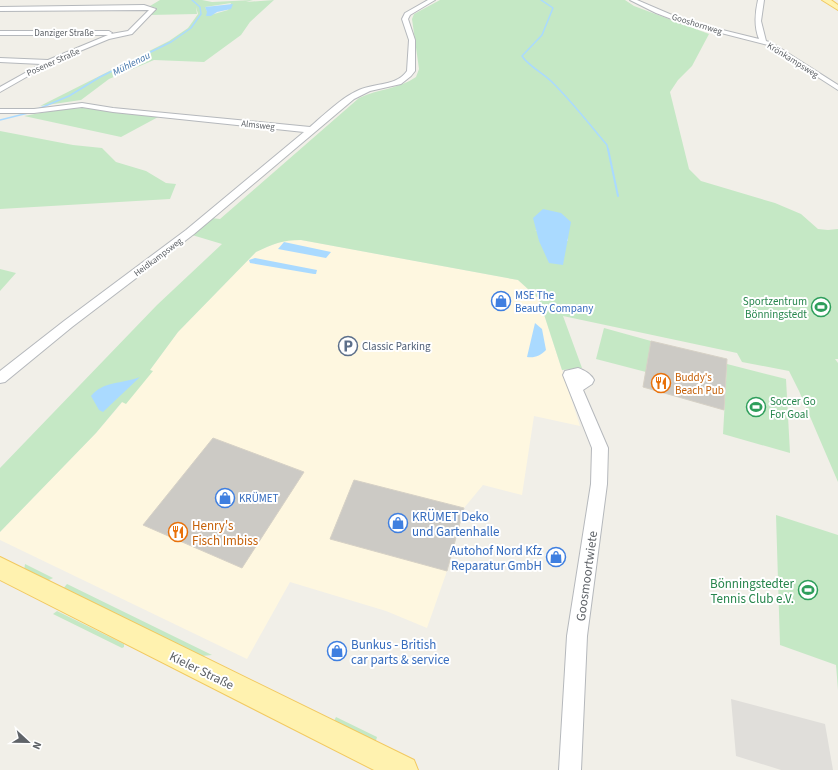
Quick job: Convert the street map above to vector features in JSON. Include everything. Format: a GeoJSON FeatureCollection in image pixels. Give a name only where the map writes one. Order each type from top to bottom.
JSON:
{"type":"FeatureCollection","features":[{"type":"Feature","properties":{"kind":"main road"},"geometry":{"type":"LineString","coordinates":[[826,0],[838,8]]}},
{"type":"Feature","properties":{"kind":"main road","name":"Kieler Straße"},"geometry":{"type":"LineString","coordinates":[[0,568],[404,770]]}},
{"type":"Feature","properties":{"kind":"street"},"geometry":{"type":"LineString","coordinates":[[82,7],[90,0]]}},
{"type":"Feature","properties":{"kind":"street"},"geometry":{"type":"LineString","coordinates":[[312,130],[359,92],[394,83],[409,76],[411,71],[412,40],[405,19],[407,14],[432,0]]}},
{"type":"Feature","properties":{"kind":"street","name":"Gooshornweg"},"geometry":{"type":"LineString","coordinates":[[632,0],[684,22],[763,41]]}},
{"type":"Feature","properties":{"kind":"street","name":"Krönkampsweg"},"geometry":{"type":"LineString","coordinates":[[761,0],[759,17],[760,32],[763,41],[838,88]]}},
{"type":"Feature","properties":{"kind":"street","name":"Posener Straße"},"geometry":{"type":"LineString","coordinates":[[0,9],[153,9],[131,32],[127,34],[106,35],[49,62],[1,88]]}},
{"type":"Feature","properties":{"kind":"street","name":"Danziger Straße"},"geometry":{"type":"LineString","coordinates":[[0,33],[106,35]]}},
{"type":"Feature","properties":{"kind":"street"},"geometry":{"type":"LineString","coordinates":[[0,60],[49,62]]}},
{"type":"Feature","properties":{"kind":"street","name":"Almsweg"},"geometry":{"type":"LineString","coordinates":[[0,111],[34,111],[82,105],[112,110],[312,130]]}},
{"type":"Feature","properties":{"kind":"street","name":"Heidkampsweg"},"geometry":{"type":"LineString","coordinates":[[0,378],[68,324],[193,230],[312,130]]}},
{"type":"Feature","properties":{"kind":"street","name":"Goosmoortwiete"},"geometry":{"type":"LineString","coordinates":[[570,770],[578,636],[599,484],[600,448],[576,388]]}},
{"type":"Feature","properties":{"kind":"shaded area"},"geometry":{"type":"Polygon","coordinates":[[[285,240],[301,240],[518,280],[539,299],[580,426],[534,416],[522,495],[483,485],[464,508],[447,571],[427,628],[386,611],[290,582],[247,659],[0,540],[0,532],[96,433],[150,370],[178,332],[256,252],[285,240]]]}},
{"type":"Feature","properties":{"kind":"shaded area"},"geometry":{"type":"Polygon","coordinates":[[[731,699],[825,724],[833,770],[781,770],[736,756],[731,699]]]}},
{"type":"Feature","properties":{"kind":"green space"},"geometry":{"type":"Polygon","coordinates":[[[160,0],[202,0],[212,2],[253,0],[246,2],[274,0],[250,22],[241,35],[204,62],[154,60],[109,79],[81,100],[40,106],[169,41],[188,28],[198,14],[196,7],[197,14],[149,15],[156,8],[150,6],[160,0]],[[231,3],[205,7],[207,16],[228,10],[231,3]]]}},
{"type":"Feature","properties":{"kind":"green space"},"geometry":{"type":"Polygon","coordinates":[[[440,0],[625,0],[634,6],[709,34],[692,66],[678,80],[670,92],[689,169],[701,181],[775,203],[801,214],[818,229],[838,229],[838,359],[835,359],[838,363],[838,482],[789,371],[742,362],[737,353],[563,316],[582,368],[562,370],[539,299],[518,280],[301,240],[294,240],[278,243],[256,252],[178,332],[150,370],[153,371],[126,404],[122,402],[96,433],[0,532],[0,468],[157,305],[222,244],[192,235],[211,218],[220,219],[359,98],[396,87],[416,77],[419,69],[412,19],[414,14],[440,0]],[[568,228],[535,230],[568,241],[568,228]]]}},
{"type":"Feature","properties":{"kind":"green space"},"geometry":{"type":"Polygon","coordinates":[[[84,108],[160,116],[121,137],[24,116],[62,109],[84,108]]]}},
{"type":"Feature","properties":{"kind":"green space"},"geometry":{"type":"Polygon","coordinates":[[[0,131],[73,145],[102,148],[116,162],[146,171],[166,183],[176,184],[170,199],[0,209],[0,131]]]}},
{"type":"Feature","properties":{"kind":"green space"},"geometry":{"type":"Polygon","coordinates":[[[0,269],[16,273],[0,291],[0,269]]]}},
{"type":"Feature","properties":{"kind":"green space"},"geometry":{"type":"Polygon","coordinates":[[[604,328],[651,341],[646,372],[596,359],[604,328]]]}},
{"type":"Feature","properties":{"kind":"green space","name":"Soccer Go For Goal"},"geometry":{"type":"Polygon","coordinates":[[[727,364],[786,379],[790,453],[723,434],[727,364]]]}},
{"type":"Feature","properties":{"kind":"green space","name":"Bönningstedter Tennis Club e.V."},"geometry":{"type":"Polygon","coordinates":[[[776,515],[838,535],[838,690],[836,665],[780,645],[776,515]]]}},
{"type":"Feature","properties":{"kind":"green space"},"geometry":{"type":"Polygon","coordinates":[[[25,564],[53,578],[47,581],[24,571],[25,564]]]}},
{"type":"Feature","properties":{"kind":"green space"},"geometry":{"type":"Polygon","coordinates":[[[67,584],[212,655],[202,656],[61,591],[67,584]]]}},
{"type":"Feature","properties":{"kind":"green space"},"geometry":{"type":"Polygon","coordinates":[[[57,611],[124,644],[124,647],[122,648],[53,614],[57,611]]]}},
{"type":"Feature","properties":{"kind":"green space"},"geometry":{"type":"Polygon","coordinates":[[[336,717],[377,737],[375,744],[361,738],[334,721],[336,717]]]}},
{"type":"Feature","properties":{"kind":"water"},"geometry":{"type":"Polygon","coordinates":[[[233,4],[231,9],[217,12],[211,16],[206,16],[207,12],[205,7],[233,4]]]}},
{"type":"Feature","properties":{"kind":"water"},"geometry":{"type":"Polygon","coordinates":[[[543,209],[561,213],[571,222],[563,265],[549,263],[539,241],[533,218],[543,209]]]}},
{"type":"Feature","properties":{"kind":"water"},"geometry":{"type":"Polygon","coordinates":[[[284,242],[331,252],[326,258],[278,249],[284,242]]]}},
{"type":"Feature","properties":{"kind":"water"},"geometry":{"type":"Polygon","coordinates":[[[255,258],[317,270],[316,274],[314,274],[250,263],[249,260],[255,258]]]}},
{"type":"Feature","properties":{"kind":"water"},"geometry":{"type":"Polygon","coordinates":[[[535,323],[542,329],[546,350],[537,356],[527,357],[535,323]]]}},
{"type":"Feature","properties":{"kind":"water"},"geometry":{"type":"Polygon","coordinates":[[[140,377],[103,412],[99,410],[91,396],[96,391],[107,385],[140,377]]]}},
{"type":"Feature","properties":{"kind":"building"},"geometry":{"type":"Polygon","coordinates":[[[651,341],[727,359],[724,410],[643,387],[651,341]]]}},
{"type":"Feature","properties":{"kind":"building","name":"KRÜMET"},"geometry":{"type":"Polygon","coordinates":[[[213,438],[304,472],[242,568],[143,525],[213,438]]]}},
{"type":"Feature","properties":{"kind":"building","name":"KRÜMET Deko und Gartenhalle"},"geometry":{"type":"Polygon","coordinates":[[[354,480],[464,508],[447,571],[330,539],[354,480]]]}},
{"type":"Feature","properties":{"kind":"waterway","name":"Mühlenau"},"geometry":{"type":"LineString","coordinates":[[38,109],[69,96],[100,77],[171,42],[191,28],[201,14],[200,7],[192,0]]}},
{"type":"Feature","properties":{"kind":"waterway"},"geometry":{"type":"LineString","coordinates":[[541,0],[553,8],[542,35],[522,56],[528,63],[550,80],[568,99],[607,145],[608,150]]}},
{"type":"Feature","properties":{"kind":"waterway","name":"Mühlenau"},"geometry":{"type":"LineString","coordinates":[[0,120],[28,113]]}},
{"type":"Feature","properties":{"kind":"waterway"},"geometry":{"type":"LineString","coordinates":[[608,149],[618,196]]}},
{"type":"Feature","properties":{"kind":"place","name":"MSE The Beauty Company"},"geometry":{"type":"Point","coordinates":[501,301]}},
{"type":"Feature","properties":{"kind":"place","name":"Sportzentrum Bönningstedt"},"geometry":{"type":"Point","coordinates":[821,307]}},
{"type":"Feature","properties":{"kind":"place","name":"Classic Parking"},"geometry":{"type":"Point","coordinates":[348,346]}},
{"type":"Feature","properties":{"kind":"place","name":"Buddy's Beach Pub"},"geometry":{"type":"Point","coordinates":[661,383]}},
{"type":"Feature","properties":{"kind":"place","name":"Soccer Go For Goal"},"geometry":{"type":"Point","coordinates":[756,407]}},
{"type":"Feature","properties":{"kind":"place","name":"KRÜMET"},"geometry":{"type":"Point","coordinates":[225,498]}},
{"type":"Feature","properties":{"kind":"place","name":"KRÜMET Deko und Gartenhalle"},"geometry":{"type":"Point","coordinates":[398,523]}},
{"type":"Feature","properties":{"kind":"place","name":"Henry's Fisch Imbiss"},"geometry":{"type":"Point","coordinates":[178,532]}},
{"type":"Feature","properties":{"kind":"place","name":"Autohof Nord Kfz Reparatur GmbH"},"geometry":{"type":"Point","coordinates":[556,557]}},
{"type":"Feature","properties":{"kind":"place","name":"Bönningstedter Tennis Club e.V."},"geometry":{"type":"Point","coordinates":[808,590]}},
{"type":"Feature","properties":{"kind":"place","name":"Bunkus - British car parts & service"},"geometry":{"type":"Point","coordinates":[337,651]}}]}
